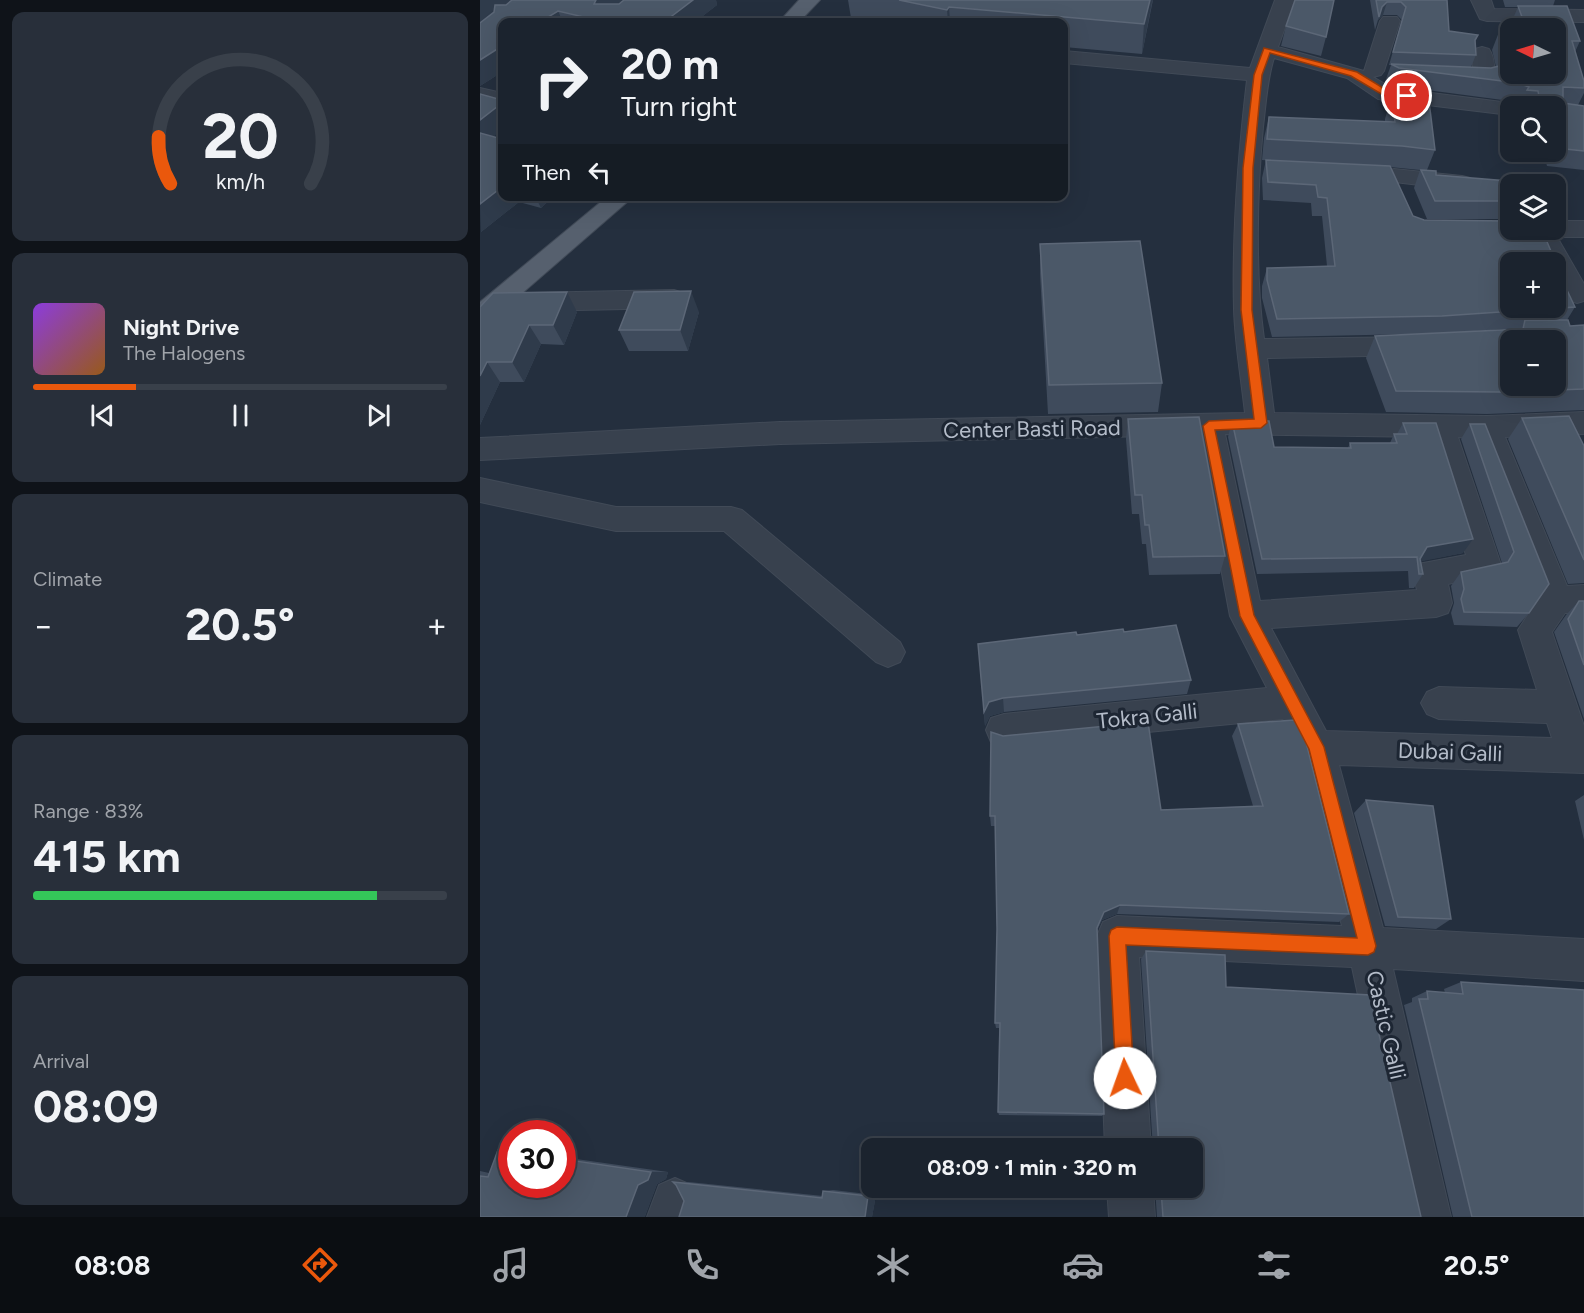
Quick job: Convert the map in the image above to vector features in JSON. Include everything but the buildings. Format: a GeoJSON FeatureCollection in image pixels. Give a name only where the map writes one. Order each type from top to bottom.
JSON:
{"type":"FeatureCollection","features":[{"type":"Feature","properties":{"kind":"main road"},"geometry":{"type":"LineString","coordinates":[[795,18],[818,4]]}},
{"type":"Feature","properties":{"kind":"main road"},"geometry":{"type":"LineString","coordinates":[[485,303],[589,201]]}},
{"type":"Feature","properties":{"kind":"main road"},"geometry":{"type":"LineString","coordinates":[[485,303],[617,201]]}},
{"type":"Feature","properties":{"kind":"street"},"geometry":{"type":"LineString","coordinates":[[1261,423],[1250,349],[1247,310],[1259,169],[1258,75],[1285,0]]}},
{"type":"Feature","properties":{"kind":"street"},"geometry":{"type":"LineString","coordinates":[[1481,0],[1487,15],[1584,16]]}},
{"type":"Feature","properties":{"kind":"street"},"geometry":{"type":"LineString","coordinates":[[1364,73],[1390,21]]}},
{"type":"Feature","properties":{"kind":"street"},"geometry":{"type":"LineString","coordinates":[[1267,50],[1364,73],[1396,73]]}},
{"type":"Feature","properties":{"kind":"street"},"geometry":{"type":"LineString","coordinates":[[1429,75],[1484,78],[1482,53]]}},
{"type":"Feature","properties":{"kind":"street"},"geometry":{"type":"LineString","coordinates":[[1068,57],[1258,75]]}},
{"type":"Feature","properties":{"kind":"street"},"geometry":{"type":"LineString","coordinates":[[1364,73],[1386,94],[1500,108]]}},
{"type":"Feature","properties":{"kind":"street"},"geometry":{"type":"LineString","coordinates":[[480,94],[498,98]]}},
{"type":"Feature","properties":{"kind":"street"},"geometry":{"type":"LineString","coordinates":[[1390,182],[1464,184]]}},
{"type":"Feature","properties":{"kind":"street"},"geometry":{"type":"LineString","coordinates":[[1566,230],[1584,229]]}},
{"type":"Feature","properties":{"kind":"street"},"geometry":{"type":"LineString","coordinates":[[1547,240],[1577,294]]}},
{"type":"Feature","properties":{"kind":"street"},"geometry":{"type":"LineString","coordinates":[[485,303],[685,298]]}},
{"type":"Feature","properties":{"kind":"street"},"geometry":{"type":"LineString","coordinates":[[1250,349],[1446,344]]}},
{"type":"Feature","properties":{"kind":"street","name":"Center Basti Road"},"geometry":{"type":"LineString","coordinates":[[480,449],[780,433],[1209,426],[1261,423],[1487,427],[1574,424]]}},
{"type":"Feature","properties":{"kind":"street"},"geometry":{"type":"LineString","coordinates":[[1574,424],[1579,454]]}},
{"type":"Feature","properties":{"kind":"street","name":"Castic Galli"},"geometry":{"type":"LineString","coordinates":[[1209,426],[1247,616],[1316,747],[1368,946],[1428,1217]]}},
{"type":"Feature","properties":{"kind":"street"},"geometry":{"type":"LineString","coordinates":[[1247,616],[1436,603],[1429,573],[1485,565],[1440,426]]}},
{"type":"Feature","properties":{"kind":"street"},"geometry":{"type":"LineString","coordinates":[[1487,427],[1570,599],[1535,630],[1559,707],[1580,756]]}},
{"type":"Feature","properties":{"kind":"street"},"geometry":{"type":"LineString","coordinates":[[480,490],[616,519],[731,519],[888,652]]}},
{"type":"Feature","properties":{"kind":"street","name":"Tokra Galli"},"geometry":{"type":"LineString","coordinates":[[1004,730],[1291,702]]}},
{"type":"Feature","properties":{"kind":"street"},"geometry":{"type":"LineString","coordinates":[[1439,702],[1559,707]]}},
{"type":"Feature","properties":{"kind":"street","name":"Dubai Galli"},"geometry":{"type":"LineString","coordinates":[[1316,747],[1580,756]]}},
{"type":"Feature","properties":{"kind":"street"},"geometry":{"type":"LineString","coordinates":[[1127,1138],[1117,936],[1368,946],[1584,960]]}},
{"type":"Feature","properties":{"kind":"street"},"geometry":{"type":"LineString","coordinates":[[1131,1198],[1132,1217]]}},
{"type":"Feature","properties":{"kind":"route"},"geometry":{"type":"LineString","coordinates":[[1125,1078],[1117,936],[1368,946],[1316,747],[1247,616],[1209,426],[1261,423],[1250,349],[1247,310],[1248,168],[1258,75],[1267,50],[1354,74],[1386,94],[1407,96]]}}]}
